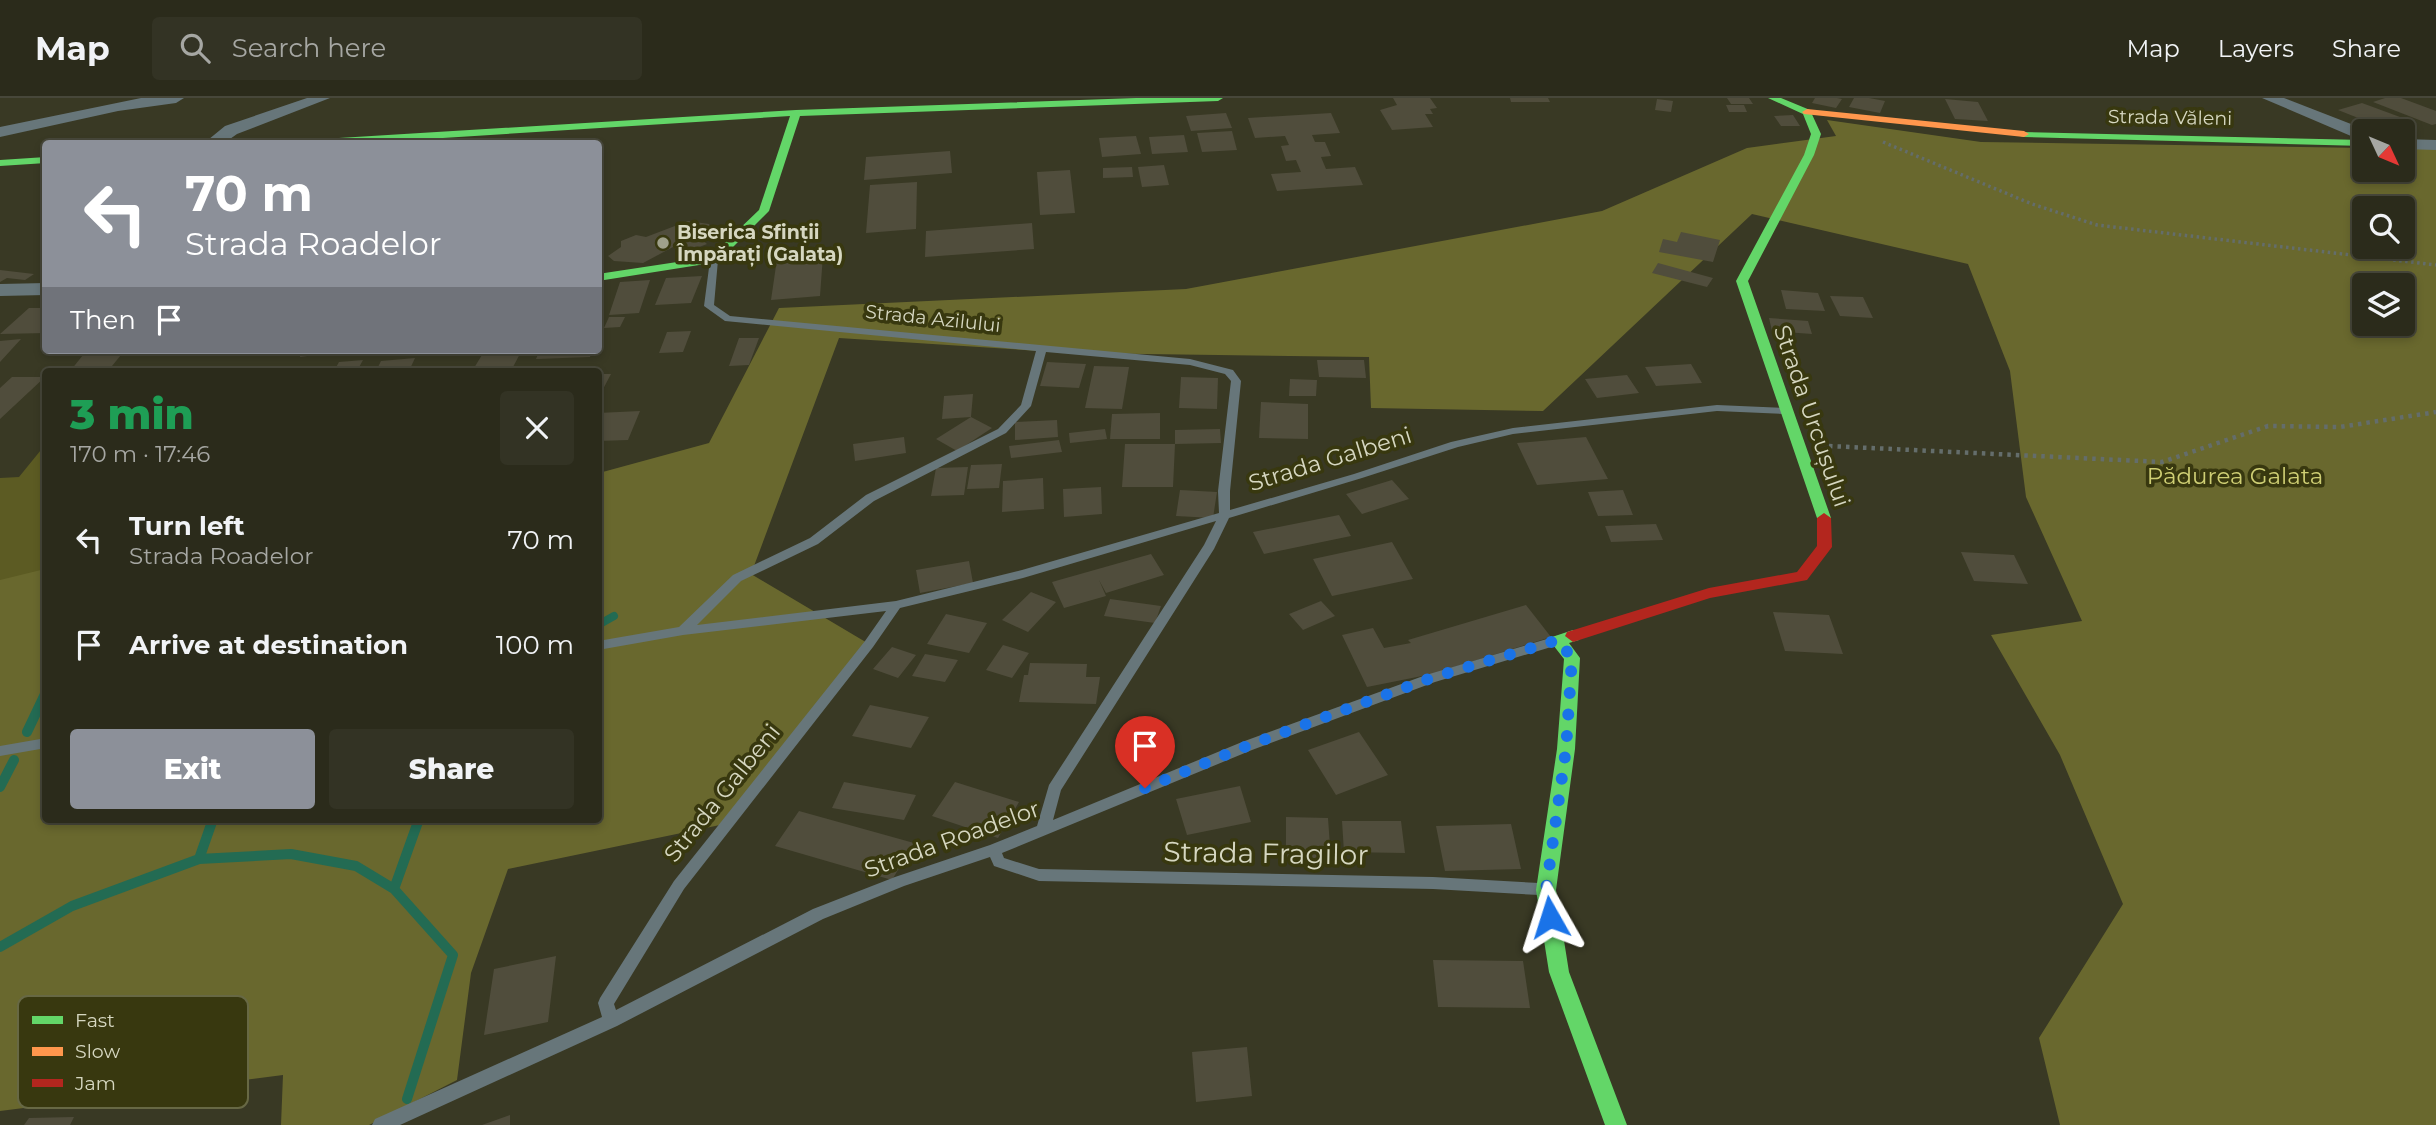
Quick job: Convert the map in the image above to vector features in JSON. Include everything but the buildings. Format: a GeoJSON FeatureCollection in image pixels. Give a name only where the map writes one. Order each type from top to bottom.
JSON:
{"type":"FeatureCollection","features":[{"type":"Feature","properties":{"kind":"street"},"geometry":{"type":"LineString","coordinates":[[0,132],[118,106],[176,98]]}},
{"type":"Feature","properties":{"kind":"street"},"geometry":{"type":"LineString","coordinates":[[217,140],[231,130],[322,98]]}},
{"type":"Feature","properties":{"kind":"street"},"geometry":{"type":"LineString","coordinates":[[355,140],[796,113],[1218,98]]}},
{"type":"Feature","properties":{"kind":"street"},"geometry":{"type":"LineString","coordinates":[[1773,98],[1807,112]]}},
{"type":"Feature","properties":{"kind":"street"},"geometry":{"type":"LineString","coordinates":[[2270,98],[2352,130]]}},
{"type":"Feature","properties":{"kind":"street","name":"Strada Văleni"},"geometry":{"type":"LineString","coordinates":[[1807,112],[2012,134],[2352,143]]}},
{"type":"Feature","properties":{"kind":"street","name":"Strada Urcușului"},"geometry":{"type":"LineString","coordinates":[[1558,640],[1659,605],[1765,580],[1802,576],[1825,547],[1824,511],[1797,443],[1742,281],[1809,155],[1816,135],[1807,112]]}},
{"type":"Feature","properties":{"kind":"street"},"geometry":{"type":"LineString","coordinates":[[602,277],[714,260],[764,211],[796,113]]}},
{"type":"Feature","properties":{"kind":"street"},"geometry":{"type":"LineString","coordinates":[[2415,144],[2436,145]]}},
{"type":"Feature","properties":{"kind":"street"},"geometry":{"type":"LineString","coordinates":[[0,163],[42,160]]}},
{"type":"Feature","properties":{"kind":"street"},"geometry":{"type":"LineString","coordinates":[[0,290],[42,285]]}},
{"type":"Feature","properties":{"kind":"street"},"geometry":{"type":"LineString","coordinates":[[1558,640],[1572,658],[1566,749],[1546,890],[1559,972],[1616,1125]]}},
{"type":"Feature","properties":{"kind":"lane","name":"Strada Azilului"},"geometry":{"type":"LineString","coordinates":[[714,260],[709,306],[727,319],[1041,351],[1190,362],[1229,372],[1237,381],[1224,491],[1225,514]]}},
{"type":"Feature","properties":{"kind":"lane"},"geometry":{"type":"LineString","coordinates":[[683,631],[737,578],[814,541],[870,498],[1002,431],[1026,406],[1041,351]]}},
{"type":"Feature","properties":{"kind":"lane","name":"Strada Galbeni"},"geometry":{"type":"LineString","coordinates":[[602,645],[683,631],[896,605],[1023,574],[1358,476],[1455,443],[1513,431],[1717,408],[1786,411]]}},
{"type":"Feature","properties":{"kind":"lane"},"geometry":{"type":"LineString","coordinates":[[1043,831],[1054,789],[1210,546],[1225,514]]}},
{"type":"Feature","properties":{"kind":"lane","name":"Strada Galbeni"},"geometry":{"type":"LineString","coordinates":[[611,1021],[606,1003],[679,885],[869,644],[896,605]]}},
{"type":"Feature","properties":{"kind":"lane","name":"Strada Roadelor"},"geometry":{"type":"LineString","coordinates":[[381,1125],[611,1021],[818,914],[900,881],[1043,831],[1259,741],[1431,678],[1558,640]]}},
{"type":"Feature","properties":{"kind":"lane"},"geometry":{"type":"LineString","coordinates":[[0,751],[42,744]]}},
{"type":"Feature","properties":{"kind":"lane","name":"Strada Fragilor"},"geometry":{"type":"LineString","coordinates":[[994,850],[999,862],[1039,874],[1433,883],[1546,890]]}},
{"type":"Feature","properties":{"kind":"path"},"geometry":{"type":"LineString","coordinates":[[1877,138],[1901,152],[2032,204],[2097,225],[2436,265]]}},
{"type":"Feature","properties":{"kind":"path"},"geometry":{"type":"LineString","coordinates":[[1797,443],[1995,456],[2162,462],[2268,426],[2340,427],[2436,412]]}},
{"type":"Feature","properties":{"kind":"shaded area"},"geometry":{"type":"Polygon","coordinates":[[[42,449],[42,571],[0,583],[0,478],[19,477],[42,449]]]}},
{"type":"Feature","properties":{"kind":"green space","name":"Pădurea Galata"},"geometry":{"type":"Polygon","coordinates":[[[1827,120],[1981,142],[2352,148],[2352,182],[2415,182],[2415,149],[2436,149],[2436,1125],[2060,1125],[2039,1038],[2123,904],[2060,755],[1991,635],[2082,621],[2026,497],[2010,371],[1968,264],[1752,214],[1543,411],[1371,408],[1369,357],[1072,353],[839,338],[751,574],[869,644],[720,825],[508,869],[471,973],[457,1080],[369,1125],[281,1125],[283,1075],[248,1079],[248,996],[18,996],[18,1108],[24,1108],[0,1111],[0,580],[42,570],[42,823],[602,823],[602,472],[709,443],[779,308],[1186,289],[1602,211],[1747,148],[1836,136],[1827,120]]]}},
{"type":"Feature","properties":{"kind":"waterway"},"geometry":{"type":"LineString","coordinates":[[602,623],[614,616]]}},
{"type":"Feature","properties":{"kind":"waterway"},"geometry":{"type":"LineString","coordinates":[[27,732],[42,700]]}},
{"type":"Feature","properties":{"kind":"waterway"},"geometry":{"type":"LineString","coordinates":[[0,787],[14,760]]}},
{"type":"Feature","properties":{"kind":"waterway"},"geometry":{"type":"LineString","coordinates":[[199,859],[212,823]]}},
{"type":"Feature","properties":{"kind":"waterway"},"geometry":{"type":"LineString","coordinates":[[394,889],[418,823]]}},
{"type":"Feature","properties":{"kind":"waterway"},"geometry":{"type":"LineString","coordinates":[[199,859],[291,854],[356,866],[394,889]]}},
{"type":"Feature","properties":{"kind":"waterway"},"geometry":{"type":"LineString","coordinates":[[0,947],[72,906],[199,859]]}},
{"type":"Feature","properties":{"kind":"waterway"},"geometry":{"type":"LineString","coordinates":[[394,889],[453,955],[407,1099]]}},
{"type":"Feature","properties":{"kind":"traffic: fast"},"geometry":{"type":"LineString","coordinates":[[355,140],[796,113],[1218,98]]}},
{"type":"Feature","properties":{"kind":"traffic: fast"},"geometry":{"type":"LineString","coordinates":[[1773,98],[1807,112],[1816,134],[1809,155],[1742,281],[1824,518]]}},
{"type":"Feature","properties":{"kind":"traffic: fast"},"geometry":{"type":"LineString","coordinates":[[602,277],[714,260],[764,211],[796,113]]}},
{"type":"Feature","properties":{"kind":"traffic: fast"},"geometry":{"type":"LineString","coordinates":[[2024,134],[2352,143]]}},
{"type":"Feature","properties":{"kind":"traffic: fast"},"geometry":{"type":"LineString","coordinates":[[0,163],[42,160]]}},
{"type":"Feature","properties":{"kind":"traffic: fast"},"geometry":{"type":"LineString","coordinates":[[1573,636],[1558,641],[1572,658],[1566,749],[1546,890],[1559,972],[1616,1125]]}},
{"type":"Feature","properties":{"kind":"traffic: slow"},"geometry":{"type":"LineString","coordinates":[[1807,112],[2024,134]]}},
{"type":"Feature","properties":{"kind":"traffic: jam"},"geometry":{"type":"LineString","coordinates":[[1573,636],[1709,593],[1802,576],[1825,547],[1824,518]]}},
{"type":"Feature","properties":{"kind":"place","name":"Biserica Sfinții Împărați (Galata)"},"geometry":{"type":"Point","coordinates":[663,243]}},
{"type":"Feature","properties":{"kind":"route"},"geometry":{"type":"LineString","coordinates":[[1145,788],[1247,746],[1431,678],[1558,640],[1572,658],[1566,749],[1546,890],[1550,917]]}}]}
